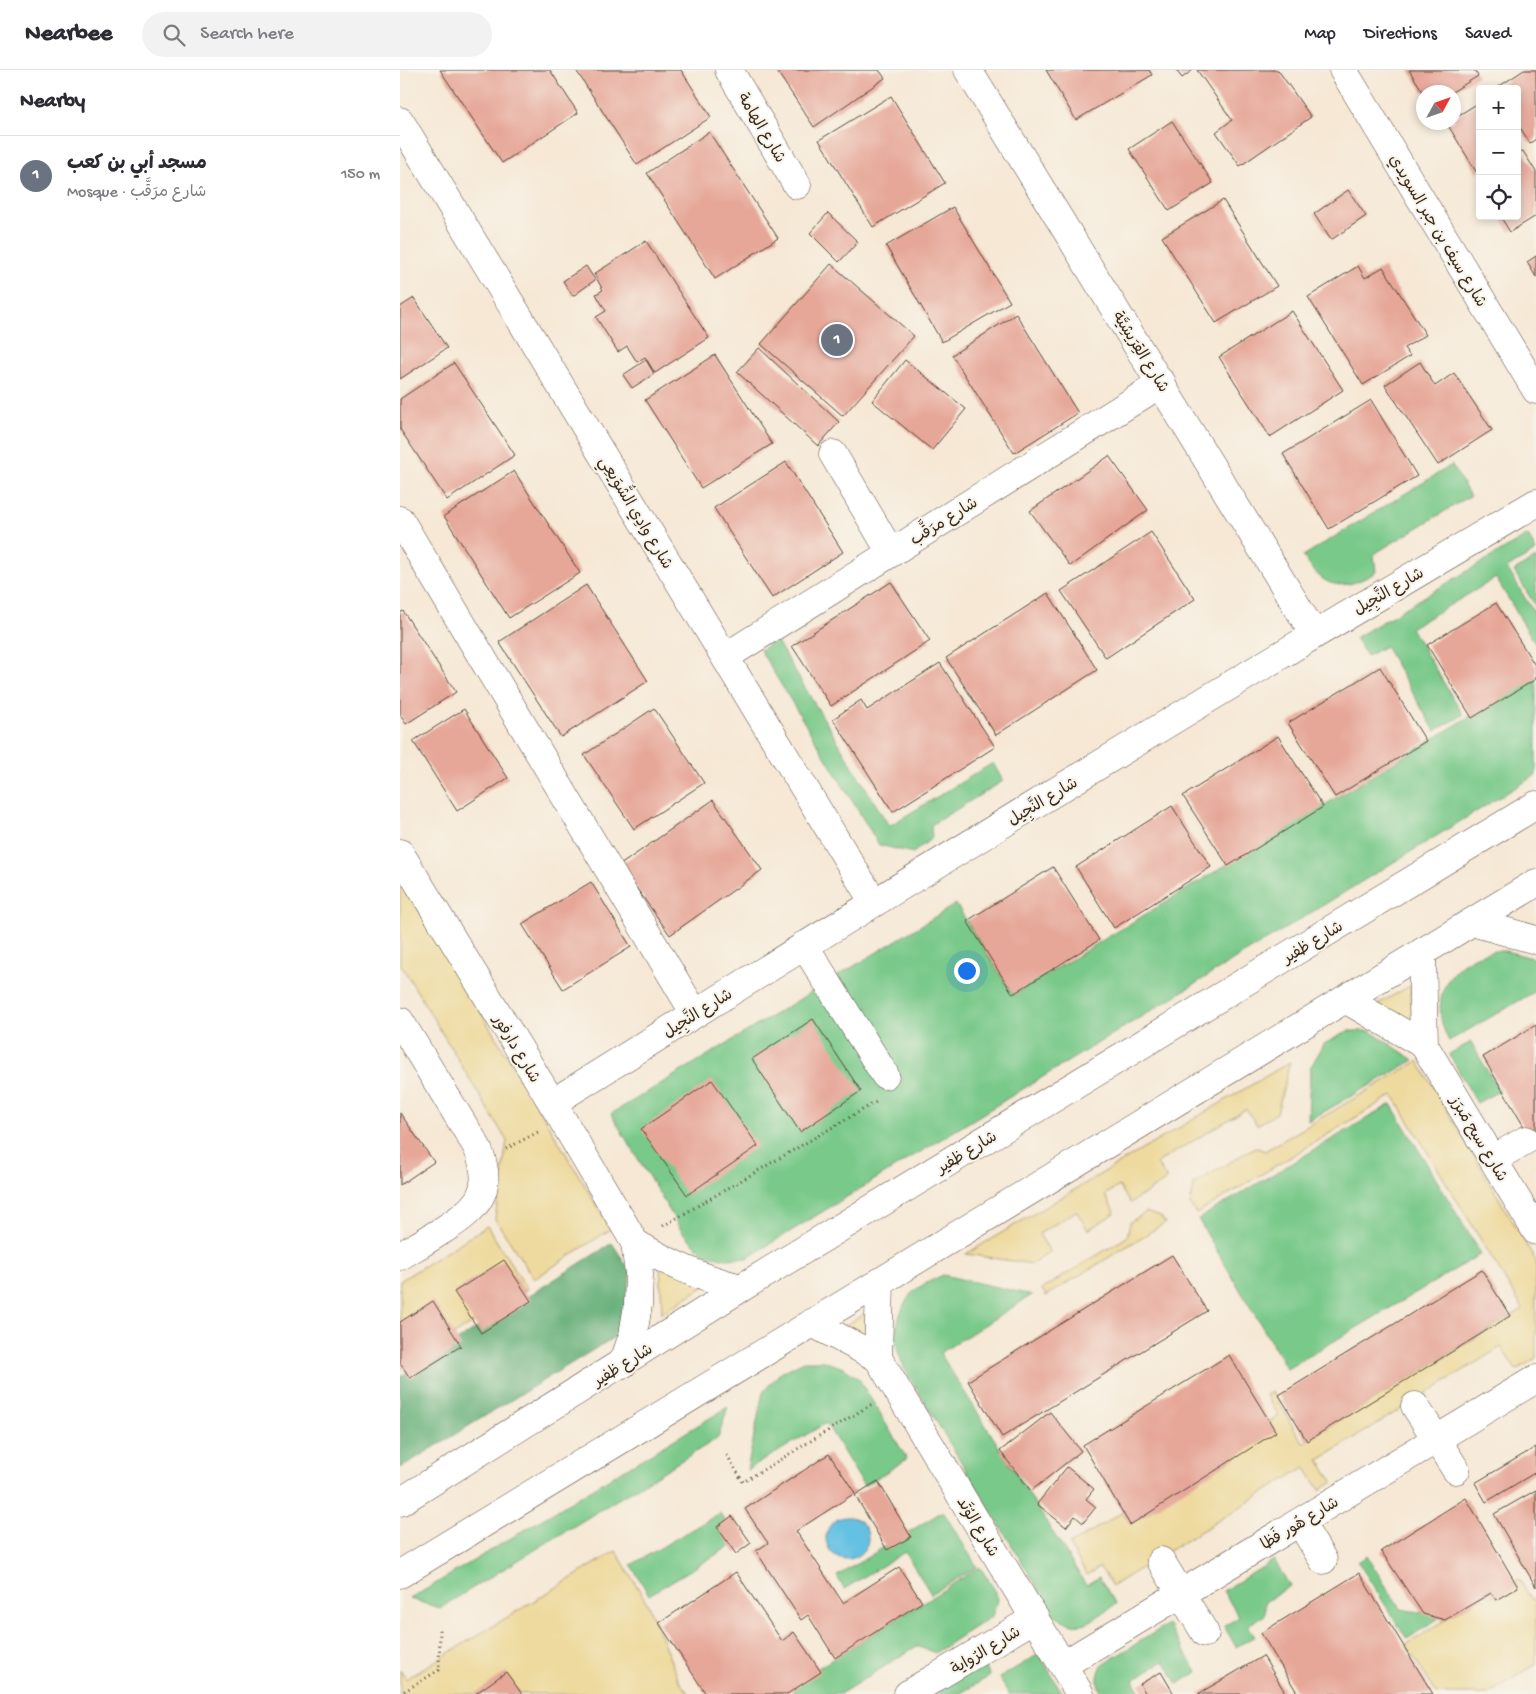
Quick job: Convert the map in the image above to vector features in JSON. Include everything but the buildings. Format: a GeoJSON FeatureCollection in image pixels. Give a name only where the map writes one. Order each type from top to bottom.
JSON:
{"type":"FeatureCollection","features":[{"type":"Feature","properties":{"kind":"street","name":"شارع الهامة"},"geometry":{"type":"LineString","coordinates":[[729,70],[796,184]]}},
{"type":"Feature","properties":{"kind":"street","name":"شارع القِرَيشِيَّة"},"geometry":{"type":"LineString","coordinates":[[968,70],[1162,383],[1314,634]]}},
{"type":"Feature","properties":{"kind":"street","name":"شارع سيف بن جبر السويدي"},"geometry":{"type":"LineString","coordinates":[[1343,70],[1536,390]]}},
{"type":"Feature","properties":{"kind":"street","name":"شارع وادِي الشُّوَيعِي"},"geometry":{"type":"LineString","coordinates":[[400,121],[874,903]]}},
{"type":"Feature","properties":{"kind":"street","name":"شارع مرَقَّب"},"geometry":{"type":"LineString","coordinates":[[725,657],[1162,383]]}},
{"type":"Feature","properties":{"kind":"street"},"geometry":{"type":"LineString","coordinates":[[833,454],[891,553]]}},
{"type":"Feature","properties":{"kind":"street","name":"شارع النَّجِيل"},"geometry":{"type":"LineString","coordinates":[[557,1111],[695,1014],[804,945],[1314,634],[1536,503]]}},
{"type":"Feature","properties":{"kind":"street"},"geometry":{"type":"LineString","coordinates":[[400,520],[695,1014]]}},
{"type":"Feature","properties":{"kind":"street","name":"شارع ظفير"},"geometry":{"type":"LineString","coordinates":[[400,1502],[623,1364],[741,1288],[1536,805]]}},
{"type":"Feature","properties":{"kind":"street","name":"شارع دارفور"},"geometry":{"type":"LineString","coordinates":[[400,853],[635,1243],[639,1274],[638,1304],[632,1335],[623,1364]]}},
{"type":"Feature","properties":{"kind":"street"},"geometry":{"type":"LineString","coordinates":[[400,1574],[1536,883]]}},
{"type":"Feature","properties":{"kind":"street"},"geometry":{"type":"LineString","coordinates":[[1472,922],[1536,940]]}},
{"type":"Feature","properties":{"kind":"street"},"geometry":{"type":"LineString","coordinates":[[804,945],[885,1075]]}},
{"type":"Feature","properties":{"kind":"street","name":"شارع سيح مَبرَز"},"geometry":{"type":"LineString","coordinates":[[1422,952],[1424,1045]]}},
{"type":"Feature","properties":{"kind":"street","name":"شارع سيح مَبرَز"},"geometry":{"type":"LineString","coordinates":[[1345,998],[1424,1045],[1536,1231]]}},
{"type":"Feature","properties":{"kind":"street"},"geometry":{"type":"LineString","coordinates":[[400,1021],[477,1148],[483,1161],[485,1176],[483,1190],[477,1203],[468,1213],[400,1256]]}},
{"type":"Feature","properties":{"kind":"street"},"geometry":{"type":"LineString","coordinates":[[1492,1159],[1526,1140]]}},
{"type":"Feature","properties":{"kind":"street","name":"شارع دارفور"},"geometry":{"type":"LineString","coordinates":[[635,1243],[686,1271],[713,1281],[741,1288]]}},
{"type":"Feature","properties":{"kind":"street"},"geometry":{"type":"LineString","coordinates":[[812,1323],[878,1358],[880,1282]]}},
{"type":"Feature","properties":{"kind":"street","name":"شارع الوُتَد"},"geometry":{"type":"LineString","coordinates":[[878,1358],[1080,1694]]}},
{"type":"Feature","properties":{"kind":"street","name":"شارع هُور فَظا"},"geometry":{"type":"LineString","coordinates":[[1063,1665],[1536,1379]]}},
{"type":"Feature","properties":{"kind":"street"},"geometry":{"type":"LineString","coordinates":[[1415,1406],[1456,1470]]}},
{"type":"Feature","properties":{"kind":"street"},"geometry":{"type":"LineString","coordinates":[[1300,1522],[1323,1560]]}},
{"type":"Feature","properties":{"kind":"street"},"geometry":{"type":"LineString","coordinates":[[1161,1561],[1205,1633]]}},
{"type":"Feature","properties":{"kind":"street","name":"شارع الرُواية"},"geometry":{"type":"LineString","coordinates":[[908,1694],[1035,1618]]}},
{"type":"Feature","properties":{"kind":"path"},"geometry":{"type":"LineString","coordinates":[[635,1243],[895,1091],[885,1075]]}},
{"type":"Feature","properties":{"kind":"path"},"geometry":{"type":"LineString","coordinates":[[483,1161],[557,1111]]}},
{"type":"Feature","properties":{"kind":"path"},"geometry":{"type":"LineString","coordinates":[[727,1455],[743,1482],[872,1404]]}},
{"type":"Feature","properties":{"kind":"path"},"geometry":{"type":"LineString","coordinates":[[400,1694],[439,1670],[440,1629]]}},
{"type":"Feature","properties":{"kind":"green space"},"geometry":{"type":"Polygon","coordinates":[[[1452,465],[1470,496],[1374,554],[1376,572],[1354,583],[1335,584],[1319,576],[1303,556],[1452,465]]]}},
{"type":"Feature","properties":{"kind":"green space"},"geometry":{"type":"Polygon","coordinates":[[[1528,535],[1536,551],[1507,568],[1536,616],[1536,645],[1496,578],[1411,628],[1463,715],[1435,731],[1385,646],[1367,656],[1355,638],[1528,535]]]}},
{"type":"Feature","properties":{"kind":"green space"},"geometry":{"type":"Polygon","coordinates":[[[1536,558],[1536,607],[1514,571],[1536,558]]]}},
{"type":"Feature","properties":{"kind":"green space"},"geometry":{"type":"Polygon","coordinates":[[[776,640],[889,826],[993,763],[1003,781],[931,825],[932,838],[913,853],[879,845],[760,650],[776,640]]]}},
{"type":"Feature","properties":{"kind":"green space"},"geometry":{"type":"Polygon","coordinates":[[[1536,676],[1536,775],[747,1258],[726,1259],[704,1254],[683,1233],[611,1114],[956,904],[1013,995],[1536,676]]]}},
{"type":"Feature","properties":{"kind":"green space"},"geometry":{"type":"Polygon","coordinates":[[[1494,951],[1506,951],[1536,959],[1536,991],[1449,1041],[1440,1011],[1441,997],[1446,984],[1454,972],[1464,963],[1478,955],[1494,951]]]}},
{"type":"Feature","properties":{"kind":"green space"},"geometry":{"type":"Polygon","coordinates":[[[1348,1031],[1370,1031],[1414,1060],[1308,1121],[1310,1068],[1324,1044],[1348,1031]]]}},
{"type":"Feature","properties":{"kind":"green space"},"geometry":{"type":"Polygon","coordinates":[[[1471,1042],[1499,1091],[1477,1103],[1449,1054],[1471,1042]]]}},
{"type":"Feature","properties":{"kind":"green space"},"geometry":{"type":"Polygon","coordinates":[[[1391,1104],[1481,1254],[1287,1369],[1198,1219],[1391,1104]]]}},
{"type":"Feature","properties":{"kind":"green space"},"geometry":{"type":"Polygon","coordinates":[[[612,1243],[631,1272],[621,1333],[400,1468],[400,1377],[612,1243]]]}},
{"type":"Feature","properties":{"kind":"green space"},"geometry":{"type":"Polygon","coordinates":[[[943,1275],[1032,1295],[940,1353],[1086,1585],[1099,1577],[1116,1604],[1085,1623],[1071,1624],[1053,1613],[904,1368],[896,1342],[898,1320],[901,1312],[915,1290],[943,1275]]]}},
{"type":"Feature","properties":{"kind":"green space"},"geometry":{"type":"Polygon","coordinates":[[[804,1361],[824,1361],[844,1368],[859,1379],[907,1459],[864,1486],[826,1423],[747,1470],[763,1392],[780,1373],[804,1361]]]}},
{"type":"Feature","properties":{"kind":"green space"},"geometry":{"type":"Polygon","coordinates":[[[728,1407],[718,1438],[440,1608],[410,1599],[728,1407]]]}},
{"type":"Feature","properties":{"kind":"green space"},"geometry":{"type":"Polygon","coordinates":[[[943,1511],[977,1567],[931,1594],[905,1552],[844,1589],[837,1576],[943,1511]]]}},
{"type":"Feature","properties":{"kind":"green space"},"geometry":{"type":"Polygon","coordinates":[[[720,1513],[737,1542],[649,1595],[631,1565],[720,1513]]]}},
{"type":"Feature","properties":{"kind":"green space"},"geometry":{"type":"Polygon","coordinates":[[[1367,1556],[1400,1609],[1442,1616],[1407,1639],[1358,1562],[1367,1556]]]}},
{"type":"Feature","properties":{"kind":"green space"},"geometry":{"type":"Polygon","coordinates":[[[1274,1560],[1290,1586],[1265,1602],[1265,1615],[1248,1625],[1255,1636],[1236,1647],[1224,1626],[1239,1617],[1223,1591],[1274,1560]]]}},
{"type":"Feature","properties":{"kind":"green space"},"geometry":{"type":"Polygon","coordinates":[[[980,1567],[996,1592],[997,1601],[992,1616],[935,1653],[917,1646],[840,1694],[796,1694],[791,1685],[980,1567]]]}},
{"type":"Feature","properties":{"kind":"green space"},"geometry":{"type":"Polygon","coordinates":[[[1168,1624],[1197,1672],[1178,1684],[1164,1661],[1133,1680],[1141,1694],[1102,1694],[1098,1680],[1102,1665],[1168,1624]]]}},
{"type":"Feature","properties":{"kind":"green space"},"geometry":{"type":"Polygon","coordinates":[[[1039,1654],[1063,1694],[1009,1694],[999,1678],[1039,1654]]]}},
{"type":"Feature","properties":{"kind":"green space"},"geometry":{"type":"Polygon","coordinates":[[[980,1659],[990,1676],[959,1694],[922,1694],[980,1659]]]}},
{"type":"Feature","properties":{"kind":"sand"},"geometry":{"type":"Polygon","coordinates":[[[400,878],[611,1229],[534,1279],[495,1219],[507,1141],[400,963],[400,878]]]}},
{"type":"Feature","properties":{"kind":"sand"},"geometry":{"type":"Polygon","coordinates":[[[1410,986],[1413,1028],[1378,1004],[1410,986]]]}},
{"type":"Feature","properties":{"kind":"sand"},"geometry":{"type":"Polygon","coordinates":[[[1418,1061],[1536,1261],[1536,1358],[1516,1370],[1501,1347],[1319,1460],[1333,1482],[1320,1490],[1305,1467],[1112,1586],[1100,1567],[1087,1575],[1069,1545],[1279,1416],[1266,1395],[1272,1392],[1303,1443],[1523,1309],[1393,1095],[1196,1214],[1190,1204],[1194,1184],[1255,1147],[1265,1151],[1418,1061]]]}},
{"type":"Feature","properties":{"kind":"sand"},"geometry":{"type":"Polygon","coordinates":[[[1290,1062],[1277,1113],[1257,1125],[1246,1109],[1157,1163],[1167,1180],[1130,1203],[1119,1186],[1105,1195],[1115,1213],[1088,1230],[1076,1211],[1039,1234],[1050,1252],[1032,1264],[966,1254],[1290,1062]]]}},
{"type":"Feature","properties":{"kind":"sand"},"geometry":{"type":"Polygon","coordinates":[[[1146,1212],[1161,1217],[1165,1223],[1046,1296],[1042,1289],[1127,1237],[1130,1222],[1146,1212]]]}},
{"type":"Feature","properties":{"kind":"sand"},"geometry":{"type":"Polygon","coordinates":[[[487,1226],[527,1289],[400,1369],[400,1281],[487,1226]]]}},
{"type":"Feature","properties":{"kind":"sand"},"geometry":{"type":"Polygon","coordinates":[[[660,1261],[706,1285],[662,1313],[660,1261]]]}},
{"type":"Feature","properties":{"kind":"sand"},"geometry":{"type":"Polygon","coordinates":[[[868,1312],[873,1351],[837,1330],[868,1312]]]}},
{"type":"Feature","properties":{"kind":"sand"},"geometry":{"type":"Polygon","coordinates":[[[616,1551],[647,1603],[679,1681],[689,1694],[400,1694],[400,1670],[406,1679],[616,1551]]]}},
{"type":"Feature","properties":{"kind":"sand"},"geometry":{"type":"Polygon","coordinates":[[[1519,1579],[1532,1600],[1536,1598],[1536,1664],[1488,1694],[1437,1694],[1406,1645],[1448,1618],[1476,1587],[1485,1600],[1519,1579]]]}},
{"type":"Feature","properties":{"kind":"water"},"geometry":{"type":"Polygon","coordinates":[[[847,1517],[862,1523],[868,1538],[862,1553],[847,1559],[832,1553],[826,1538],[832,1523],[847,1517]]]}},
{"type":"Feature","properties":{"kind":"place","name":"مسجد أبي بن كعب"},"geometry":{"type":"Point","coordinates":[837,340]}}]}
